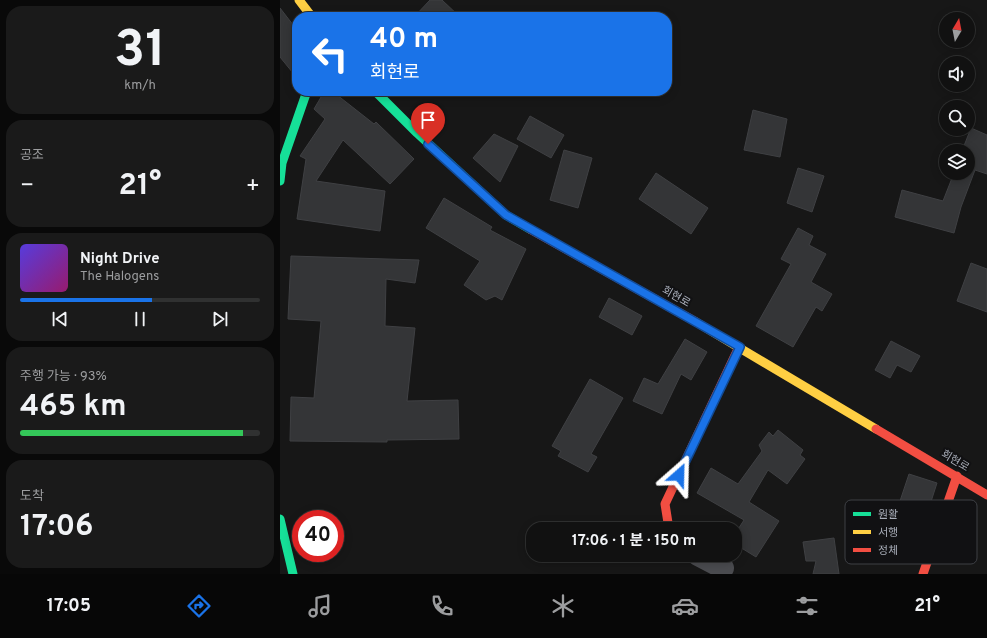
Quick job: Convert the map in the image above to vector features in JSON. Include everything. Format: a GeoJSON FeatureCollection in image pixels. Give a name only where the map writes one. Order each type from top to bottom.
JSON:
{"type":"FeatureCollection","features":[{"type":"Feature","properties":{"kind":"street"},"geometry":{"type":"LineString","coordinates":[[299,0],[308,12]]}},
{"type":"Feature","properties":{"kind":"street"},"geometry":{"type":"LineString","coordinates":[[280,182],[282,163],[305,96]]}},
{"type":"Feature","properties":{"kind":"street","name":"회현로"},"geometry":{"type":"LineString","coordinates":[[381,96],[417,133],[506,215],[740,347],[987,495]]}},
{"type":"Feature","properties":{"kind":"street"},"geometry":{"type":"LineString","coordinates":[[668,522],[665,504],[740,347]]}},
{"type":"Feature","properties":{"kind":"street"},"geometry":{"type":"LineString","coordinates":[[949,500],[957,476]]}},
{"type":"Feature","properties":{"kind":"street"},"geometry":{"type":"LineString","coordinates":[[280,519],[293,574]]}},
{"type":"Feature","properties":{"kind":"street"},"geometry":{"type":"LineString","coordinates":[[711,562],[723,568]]}},
{"type":"Feature","properties":{"kind":"street"},"geometry":{"type":"LineString","coordinates":[[923,574],[926,564]]}},
{"type":"Feature","properties":{"kind":"building"},"geometry":{"type":"Polygon","coordinates":[[[430,0],[442,0],[455,12],[419,12],[430,0]]]}},
{"type":"Feature","properties":{"kind":"building"},"geometry":{"type":"Polygon","coordinates":[[[280,8],[292,24],[292,72],[280,57],[280,8]]]}},
{"type":"Feature","properties":{"kind":"building"},"geometry":{"type":"Polygon","coordinates":[[[322,96],[338,96],[374,124],[376,122],[414,159],[390,184],[343,140],[316,181],[385,191],[380,231],[297,219],[306,159],[300,156],[325,119],[314,109],[322,96]]]}},
{"type":"Feature","properties":{"kind":"building"},"geometry":{"type":"Polygon","coordinates":[[[753,110],[787,119],[780,157],[744,150],[753,110]]]}},
{"type":"Feature","properties":{"kind":"building"},"geometry":{"type":"Polygon","coordinates":[[[530,116],[564,135],[551,158],[517,139],[530,116]]]}},
{"type":"Feature","properties":{"kind":"building"},"geometry":{"type":"Polygon","coordinates":[[[975,130],[987,135],[987,174],[975,170],[975,144],[965,144],[968,136],[975,136],[975,130]]]}},
{"type":"Feature","properties":{"kind":"building"},"geometry":{"type":"Polygon","coordinates":[[[494,134],[518,146],[500,182],[473,158],[494,134]]]}},
{"type":"Feature","properties":{"kind":"building"},"geometry":{"type":"Polygon","coordinates":[[[564,150],[592,158],[578,208],[550,200],[564,150]]]}},
{"type":"Feature","properties":{"kind":"building"},"geometry":{"type":"Polygon","coordinates":[[[798,168],[824,176],[812,212],[787,203],[798,168]]]}},
{"type":"Feature","properties":{"kind":"building"},"geometry":{"type":"Polygon","coordinates":[[[656,173],[708,208],[691,234],[639,199],[656,173]]]}},
{"type":"Feature","properties":{"kind":"building"},"geometry":{"type":"Polygon","coordinates":[[[951,180],[971,180],[961,207],[954,233],[895,217],[902,190],[943,201],[951,180]]]}},
{"type":"Feature","properties":{"kind":"building"},"geometry":{"type":"Polygon","coordinates":[[[444,198],[492,227],[490,230],[526,249],[502,300],[495,296],[486,300],[464,285],[480,261],[426,228],[444,198]]]}},
{"type":"Feature","properties":{"kind":"building"},"geometry":{"type":"Polygon","coordinates":[[[798,228],[813,236],[809,245],[826,254],[811,282],[832,294],[822,311],[816,307],[793,347],[756,326],[791,264],[781,259],[798,228]]]}},
{"type":"Feature","properties":{"kind":"building"},"geometry":{"type":"Polygon","coordinates":[[[291,256],[419,260],[415,283],[386,279],[385,326],[415,328],[407,401],[458,400],[459,439],[387,440],[387,442],[290,441],[291,397],[314,398],[321,321],[288,319],[291,256]]]}},
{"type":"Feature","properties":{"kind":"building"},"geometry":{"type":"Polygon","coordinates":[[[971,263],[987,269],[987,312],[957,301],[971,263]]]}},
{"type":"Feature","properties":{"kind":"building"},"geometry":{"type":"Polygon","coordinates":[[[609,298],[642,316],[632,335],[599,317],[609,298]]]}},
{"type":"Feature","properties":{"kind":"building"},"geometry":{"type":"Polygon","coordinates":[[[685,339],[707,352],[691,380],[681,374],[662,414],[633,401],[644,378],[658,384],[685,339]]]}},
{"type":"Feature","properties":{"kind":"building"},"geometry":{"type":"Polygon","coordinates":[[[891,341],[920,356],[911,372],[897,365],[890,378],[875,370],[891,341]]]}},
{"type":"Feature","properties":{"kind":"building"},"geometry":{"type":"Polygon","coordinates":[[[590,379],[623,398],[591,454],[597,457],[588,472],[558,456],[561,451],[552,446],[590,379]]]}},
{"type":"Feature","properties":{"kind":"building"},"geometry":{"type":"Polygon","coordinates":[[[778,430],[803,450],[800,455],[805,459],[787,484],[768,470],[749,502],[779,521],[756,557],[742,548],[742,523],[744,520],[697,493],[711,468],[738,484],[762,451],[759,445],[769,432],[773,436],[778,430]]]}},
{"type":"Feature","properties":{"kind":"building"},"geometry":{"type":"Polygon","coordinates":[[[909,474],[937,483],[932,500],[900,500],[909,474]]]}},
{"type":"Feature","properties":{"kind":"building"},"geometry":{"type":"Polygon","coordinates":[[[834,538],[839,574],[813,574],[816,561],[806,561],[803,542],[834,538]]]}},
{"type":"Feature","properties":{"kind":"traffic: fast"},"geometry":{"type":"LineString","coordinates":[[280,181],[282,163],[305,96]]}},
{"type":"Feature","properties":{"kind":"traffic: fast"},"geometry":{"type":"LineString","coordinates":[[380,96],[417,133],[506,215],[530,229]]}},
{"type":"Feature","properties":{"kind":"traffic: fast"},"geometry":{"type":"LineString","coordinates":[[280,519],[293,574]]}},
{"type":"Feature","properties":{"kind":"traffic: slow"},"geometry":{"type":"LineString","coordinates":[[299,0],[308,12]]}},
{"type":"Feature","properties":{"kind":"traffic: slow"},"geometry":{"type":"LineString","coordinates":[[696,322],[876,429]]}},
{"type":"Feature","properties":{"kind":"traffic: jam"},"geometry":{"type":"LineString","coordinates":[[530,229],[696,322]]}},
{"type":"Feature","properties":{"kind":"traffic: jam"},"geometry":{"type":"LineString","coordinates":[[668,522],[665,504],[739,347]]}},
{"type":"Feature","properties":{"kind":"traffic: jam"},"geometry":{"type":"LineString","coordinates":[[876,429],[987,495]]}},
{"type":"Feature","properties":{"kind":"traffic: jam"},"geometry":{"type":"LineString","coordinates":[[949,500],[957,476]]}},
{"type":"Feature","properties":{"kind":"traffic: jam"},"geometry":{"type":"LineString","coordinates":[[923,574],[926,564]]}},
{"type":"Feature","properties":{"kind":"route"},"geometry":{"type":"LineString","coordinates":[[428,144],[506,215],[740,347],[679,475]]}}]}
